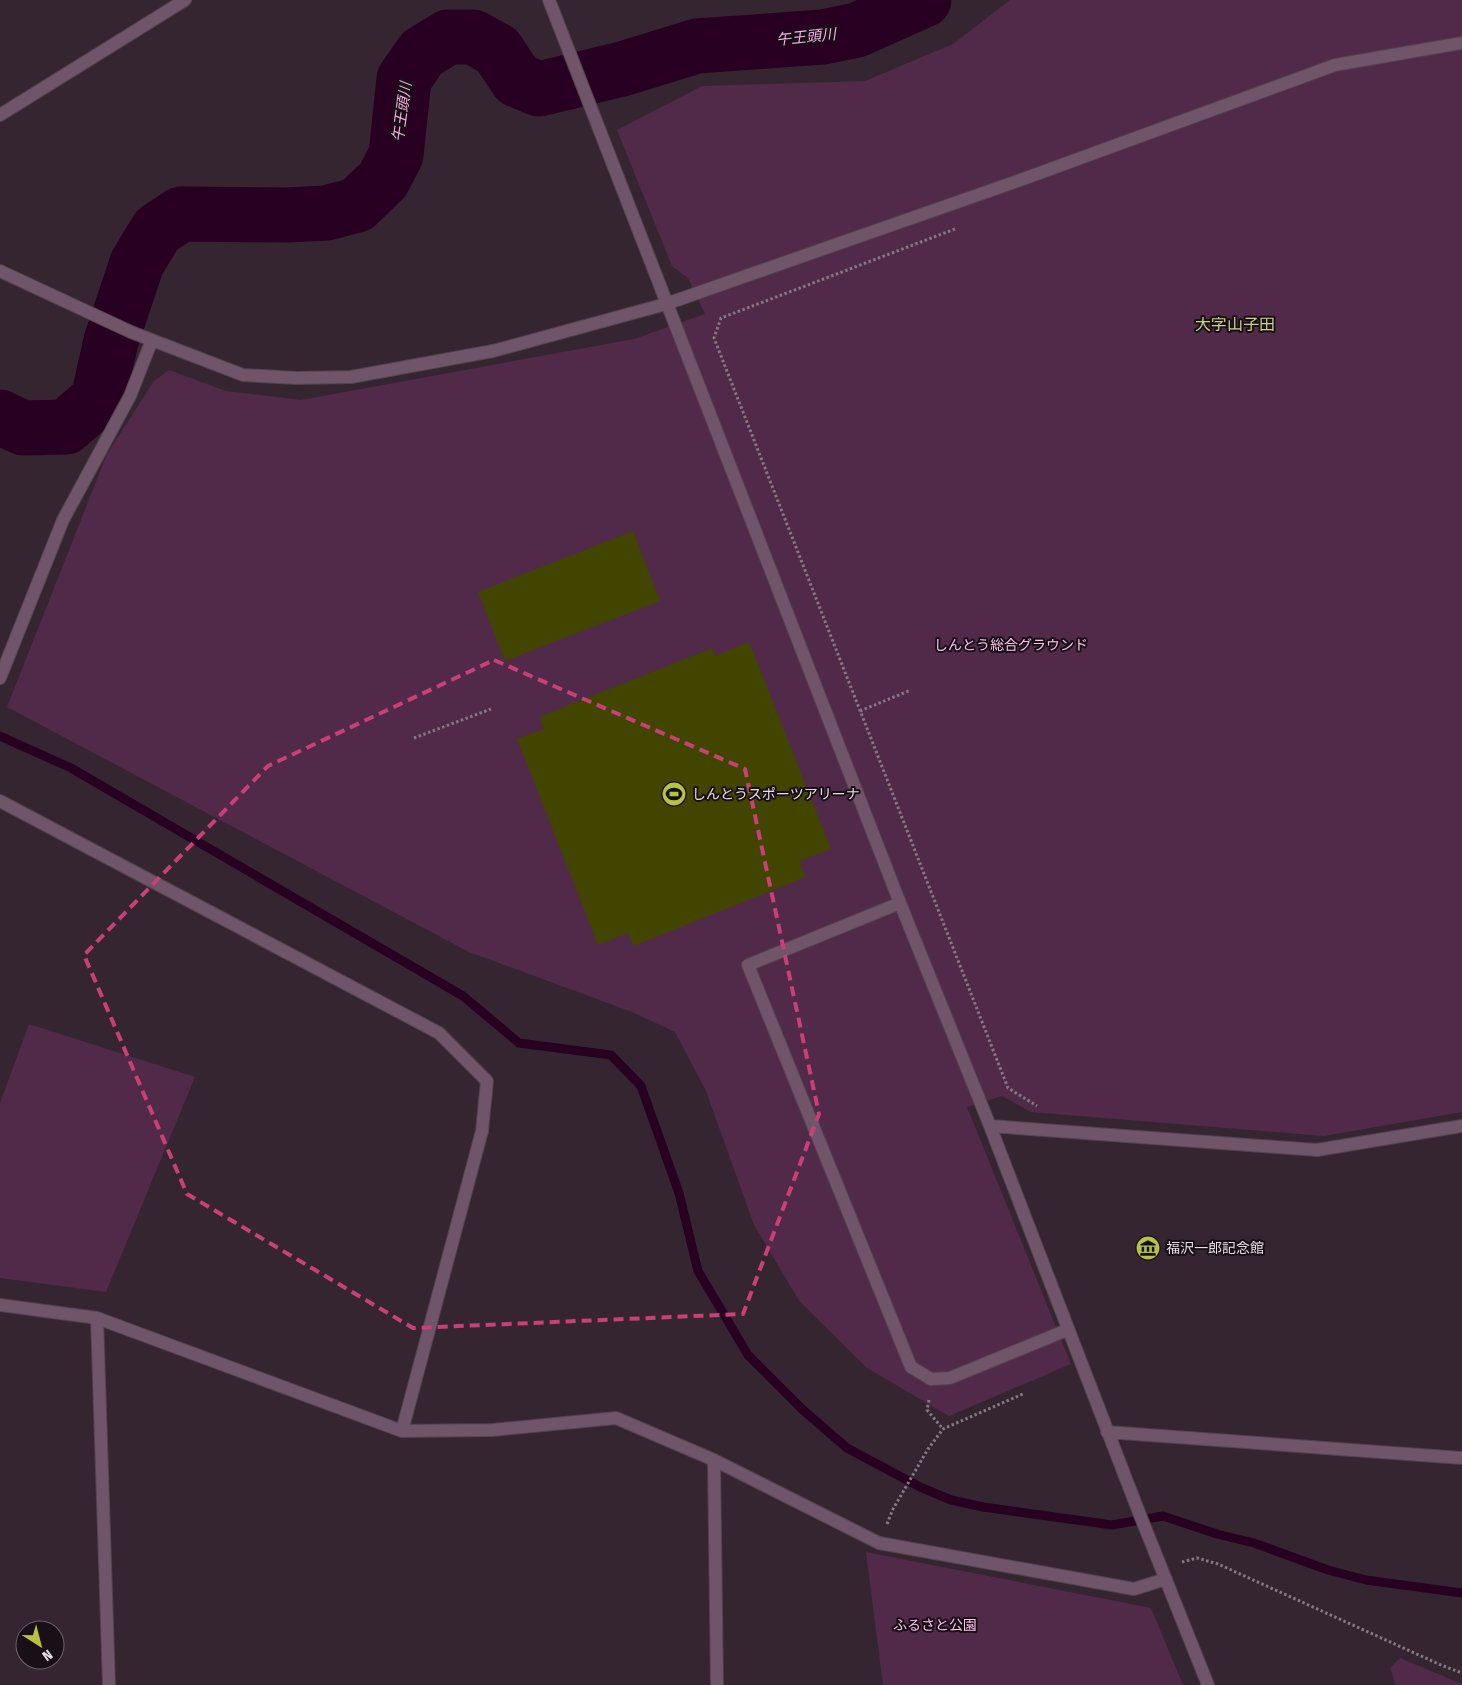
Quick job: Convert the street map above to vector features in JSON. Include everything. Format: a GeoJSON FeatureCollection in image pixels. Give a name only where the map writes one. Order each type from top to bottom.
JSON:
{"type":"FeatureCollection","features":[{"type":"Feature","properties":{"kind":"street"},"geometry":{"type":"LineString","coordinates":[[0,116],[185,0]]}},
{"type":"Feature","properties":{"kind":"street"},"geometry":{"type":"LineString","coordinates":[[550,2],[900,904],[990,1126],[1067,1330],[1208,1685]]}},
{"type":"Feature","properties":{"kind":"street"},"geometry":{"type":"LineString","coordinates":[[0,271],[131,332],[243,376],[296,378],[351,377],[493,351],[666,304],[1026,178],[1334,65],[1462,43]]}},
{"type":"Feature","properties":{"kind":"street"},"geometry":{"type":"LineString","coordinates":[[0,678],[63,520],[130,396],[152,340]]}},
{"type":"Feature","properties":{"kind":"street"},"geometry":{"type":"LineString","coordinates":[[0,801],[439,1033],[487,1081],[482,1130],[402,1431]]}},
{"type":"Feature","properties":{"kind":"street"},"geometry":{"type":"LineString","coordinates":[[900,904],[748,965],[911,1367],[931,1379],[950,1378],[1067,1330]]}},
{"type":"Feature","properties":{"kind":"street"},"geometry":{"type":"LineString","coordinates":[[990,1126],[1317,1150],[1462,1126]]}},
{"type":"Feature","properties":{"kind":"street"},"geometry":{"type":"LineString","coordinates":[[0,1305],[97,1318],[402,1431],[492,1430],[616,1418],[714,1460],[878,1543],[1134,1589],[1166,1579]]}},
{"type":"Feature","properties":{"kind":"street"},"geometry":{"type":"LineString","coordinates":[[97,1318],[109,1685]]}},
{"type":"Feature","properties":{"kind":"street"},"geometry":{"type":"LineString","coordinates":[[1107,1432],[1462,1458]]}},
{"type":"Feature","properties":{"kind":"street"},"geometry":{"type":"LineString","coordinates":[[714,1460],[716,1685]]}},
{"type":"Feature","properties":{"kind":"path"},"geometry":{"type":"LineString","coordinates":[[959,227],[721,318],[714,338],[1008,1088],[1036,1106],[1046,1106]]}},
{"type":"Feature","properties":{"kind":"path"},"geometry":{"type":"LineString","coordinates":[[860,711],[911,690]]}},
{"type":"Feature","properties":{"kind":"path"},"geometry":{"type":"LineString","coordinates":[[414,738],[492,709]]}},
{"type":"Feature","properties":{"kind":"path"},"geometry":{"type":"LineString","coordinates":[[931,1379],[927,1410],[942,1429]]}},
{"type":"Feature","properties":{"kind":"path"},"geometry":{"type":"LineString","coordinates":[[893,1509],[942,1429],[1023,1394]]}},
{"type":"Feature","properties":{"kind":"path"},"geometry":{"type":"LineString","coordinates":[[1161,1566],[1197,1558],[1218,1564],[1462,1673]]}},
{"type":"Feature","properties":{"kind":"highlighted area"},"geometry":{"type":"Polygon","coordinates":[[[494,660],[745,769],[819,1114],[743,1314],[413,1328],[187,1194],[84,955],[268,766],[494,660]]]}},
{"type":"Feature","properties":{"kind":"green space","name":"しんとう総合グラウンド"},"geometry":{"type":"Polygon","coordinates":[[[1010,0],[1462,0],[1462,1112],[1324,1136],[1031,1112],[1002,1096],[967,1107],[1071,1364],[949,1416],[867,1368],[800,1302],[754,1225],[706,1091],[675,1032],[632,1012],[469,952],[7,707],[107,454],[154,381],[169,370],[226,391],[301,400],[634,339],[705,314],[688,278],[672,266],[617,130],[702,86],[865,81],[953,44],[1010,0]]]}},
{"type":"Feature","properties":{"kind":"green space"},"geometry":{"type":"Polygon","coordinates":[[[29,1024],[195,1077],[106,1292],[0,1278],[0,1103],[29,1024]]]}},
{"type":"Feature","properties":{"kind":"green space","name":"ふるさと公園"},"geometry":{"type":"Polygon","coordinates":[[[866,1552],[1151,1608],[1183,1685],[883,1685],[866,1552]]]}},
{"type":"Feature","properties":{"kind":"green space"},"geometry":{"type":"Polygon","coordinates":[[[1400,1658],[1462,1685],[1396,1685],[1390,1668],[1400,1658]]]}},
{"type":"Feature","properties":{"kind":"building"},"geometry":{"type":"Polygon","coordinates":[[[633,531],[660,601],[505,661],[478,592],[633,531]]]}},
{"type":"Feature","properties":{"kind":"building","name":"しんとうスポーツアリーナ"},"geometry":{"type":"Polygon","coordinates":[[[749,642],[831,849],[799,861],[806,877],[633,946],[628,933],[598,945],[517,739],[544,729],[539,717],[712,648],[715,656],[749,642]]]}},
{"type":"Feature","properties":{"kind":"waterway","name":"午王頭川"},"geometry":{"type":"LineString","coordinates":[[0,417],[23,428],[66,427],[98,399],[111,341],[137,263],[157,230],[181,214],[287,215],[326,213],[357,205],[383,180],[396,155],[404,79],[422,53],[448,37],[473,37],[497,50],[517,80],[539,89],[622,69],[697,46],[823,37],[857,30],[924,0]]}},
{"type":"Feature","properties":{"kind":"waterway"},"geometry":{"type":"LineString","coordinates":[[0,736],[71,768],[463,996],[519,1043],[611,1055],[641,1086],[679,1193],[698,1271],[748,1355],[803,1410],[847,1448],[920,1487],[951,1500],[983,1507],[1112,1525],[1163,1516],[1217,1534],[1254,1543],[1328,1570],[1366,1580],[1462,1593]]}},
{"type":"Feature","properties":{"kind":"place","name":"しんとうスポーツアリーナ"},"geometry":{"type":"Point","coordinates":[674,794]}},
{"type":"Feature","properties":{"kind":"place","name":"福沢一郎記念館"},"geometry":{"type":"Point","coordinates":[1148,1248]}},
{"type":"Feature","properties":{"kind":"district","name":"大字山子田"},"geometry":{"type":"Point","coordinates":[1235,324]}}]}
